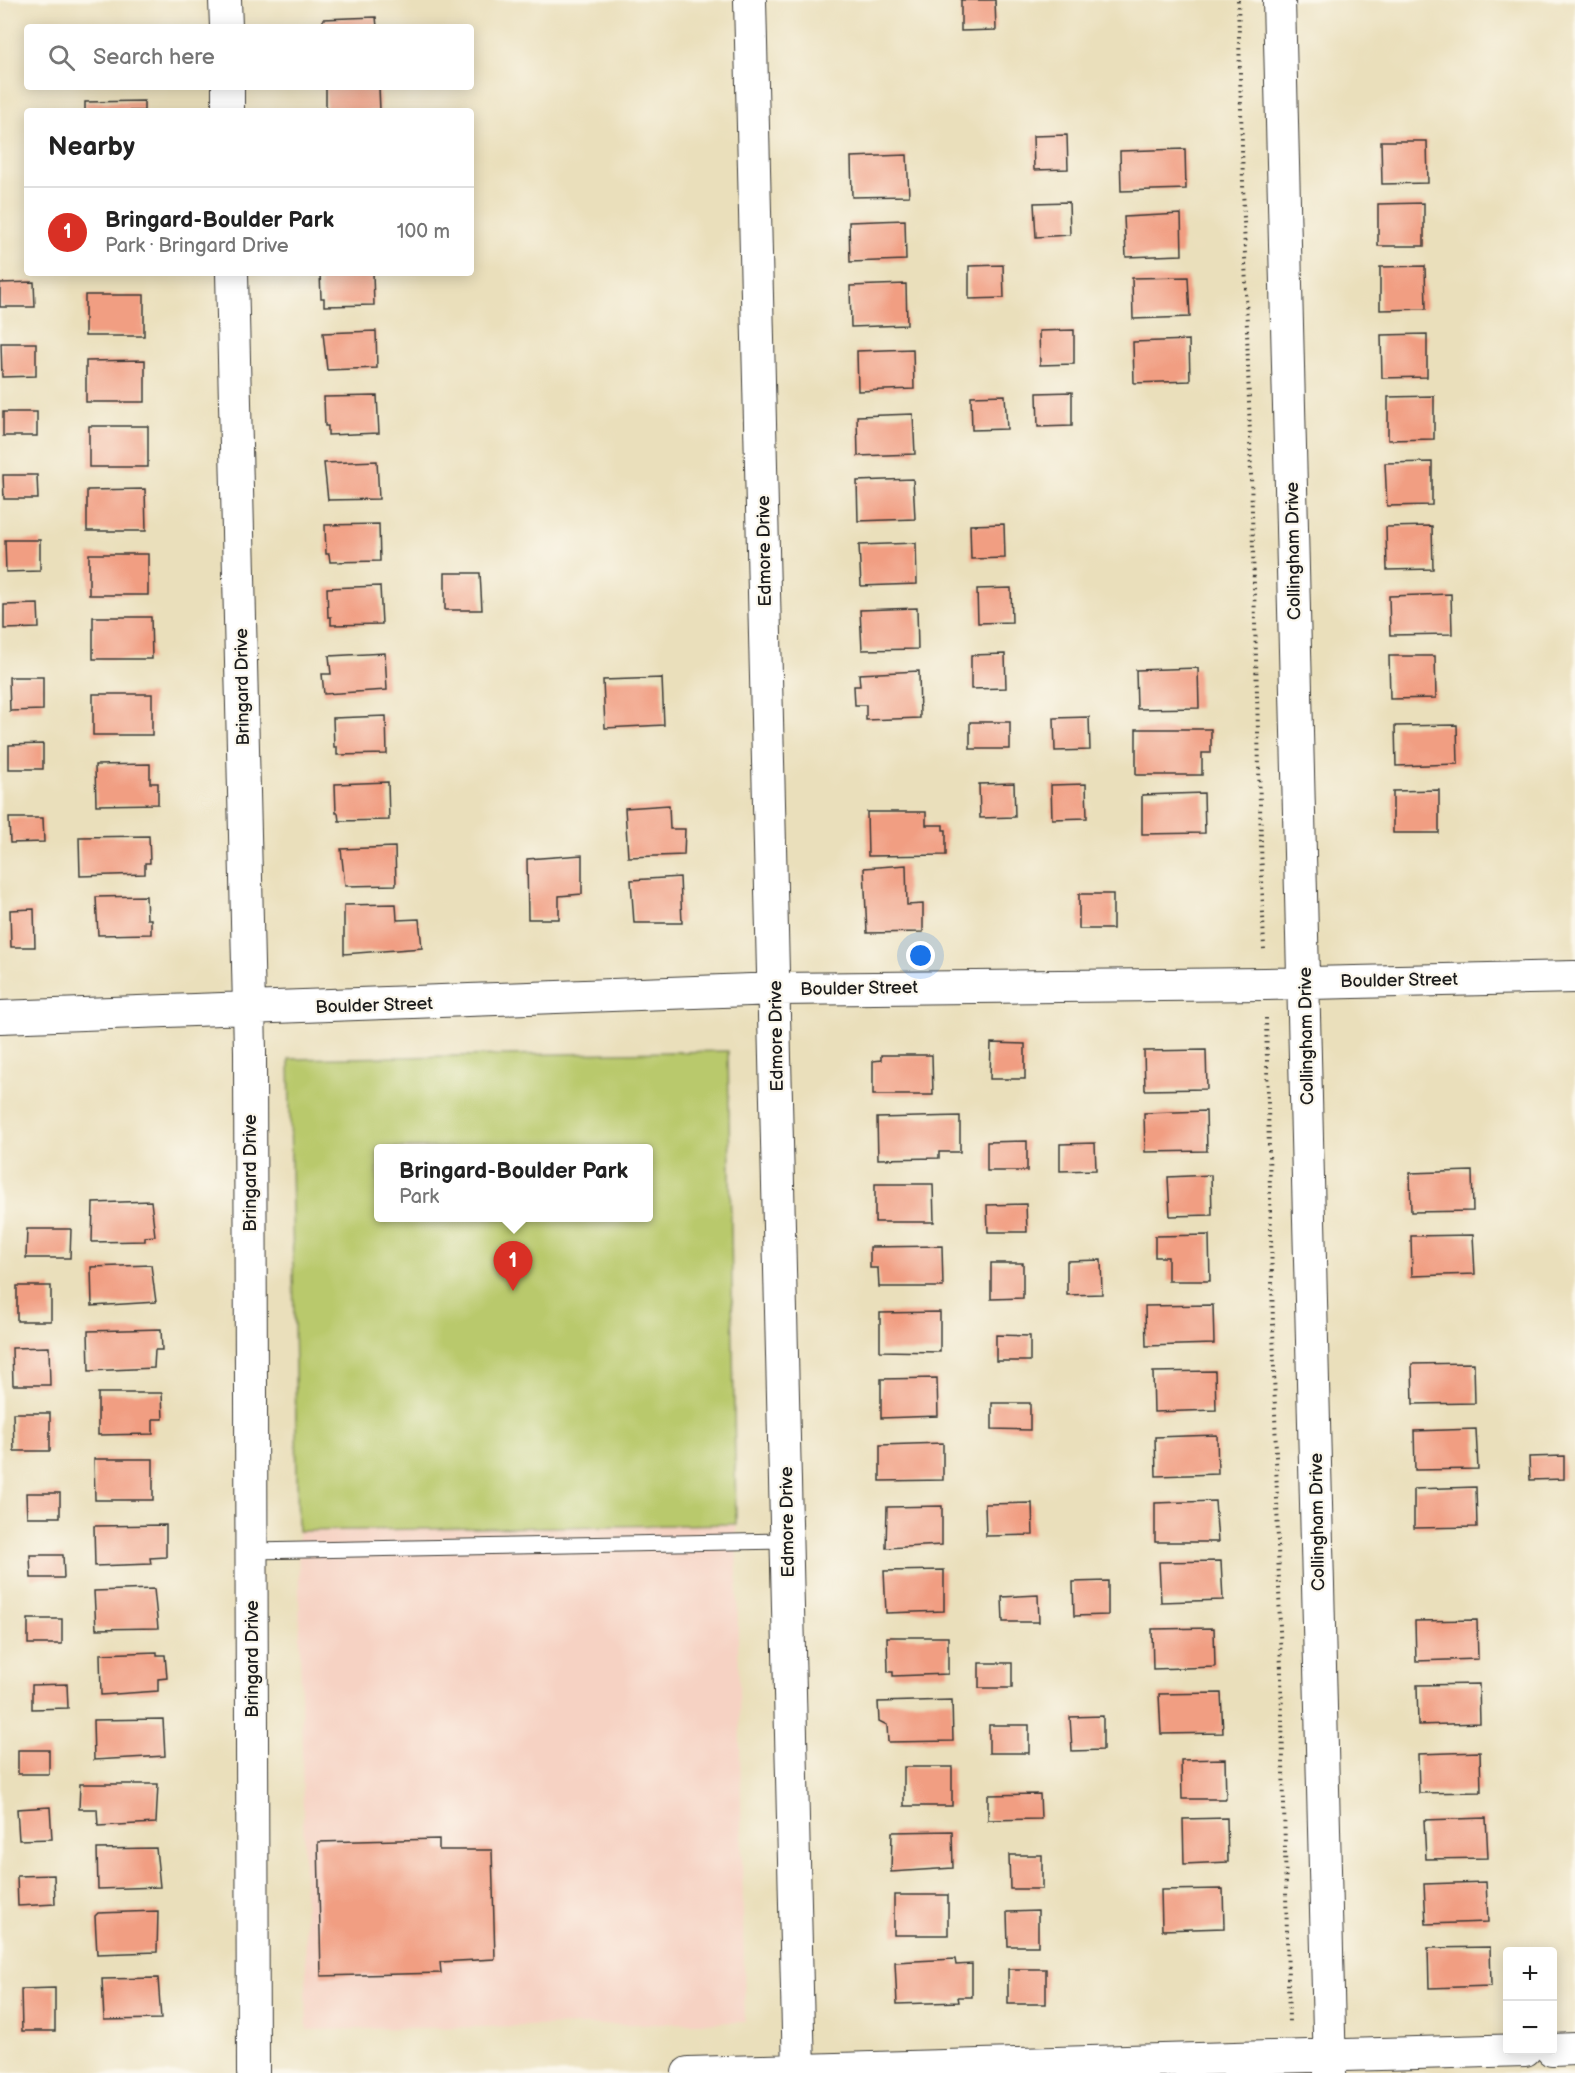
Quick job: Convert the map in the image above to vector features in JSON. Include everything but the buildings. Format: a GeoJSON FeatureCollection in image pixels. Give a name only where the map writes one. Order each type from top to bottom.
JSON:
{"type":"FeatureCollection","features":[{"type":"Feature","properties":{"kind":"street"},"geometry":{"type":"LineString","coordinates":[[225,0],[226,24]]}},
{"type":"Feature","properties":{"kind":"street","name":"Edmore Drive"},"geometry":{"type":"LineString","coordinates":[[750,0],[799,2072]]}},
{"type":"Feature","properties":{"kind":"street","name":"Collingham Drive"},"geometry":{"type":"LineString","coordinates":[[1279,0],[1330,2064]]}},
{"type":"Feature","properties":{"kind":"street"},"geometry":{"type":"LineString","coordinates":[[228,90],[228,108]]}},
{"type":"Feature","properties":{"kind":"street","name":"Bringard Drive"},"geometry":{"type":"LineString","coordinates":[[232,276],[249,1010],[254,2073]]}},
{"type":"Feature","properties":{"kind":"street","name":"Boulder Street"},"geometry":{"type":"LineString","coordinates":[[0,1017],[249,1010],[775,989],[1265,984],[1575,977]]}},
{"type":"Feature","properties":{"kind":"street"},"geometry":{"type":"LineString","coordinates":[[1557,2050],[1575,2049]]}},
{"type":"Feature","properties":{"kind":"street"},"geometry":{"type":"LineString","coordinates":[[688,2073],[799,2072],[1290,2056],[1330,2064],[1503,2052]]}},
{"type":"Feature","properties":{"kind":"lane"},"geometry":{"type":"LineString","coordinates":[[252,1551],[788,1541]]}},
{"type":"Feature","properties":{"kind":"path"},"geometry":{"type":"LineString","coordinates":[[1238,0],[1265,984],[1290,2056]]}},
{"type":"Feature","properties":{"kind":"shaded area"},"geometry":{"type":"Polygon","coordinates":[[[736,1524],[745,2022],[307,2030],[298,1531],[736,1524]]]}},
{"type":"Feature","properties":{"kind":"green space"},"geometry":{"type":"Polygon","coordinates":[[[728,1051],[736,1524],[298,1531],[289,1059],[728,1051]]]}},
{"type":"Feature","properties":{"kind":"place","name":"Bringard-Boulder Park"},"geometry":{"type":"Point","coordinates":[513,1291]}}]}
